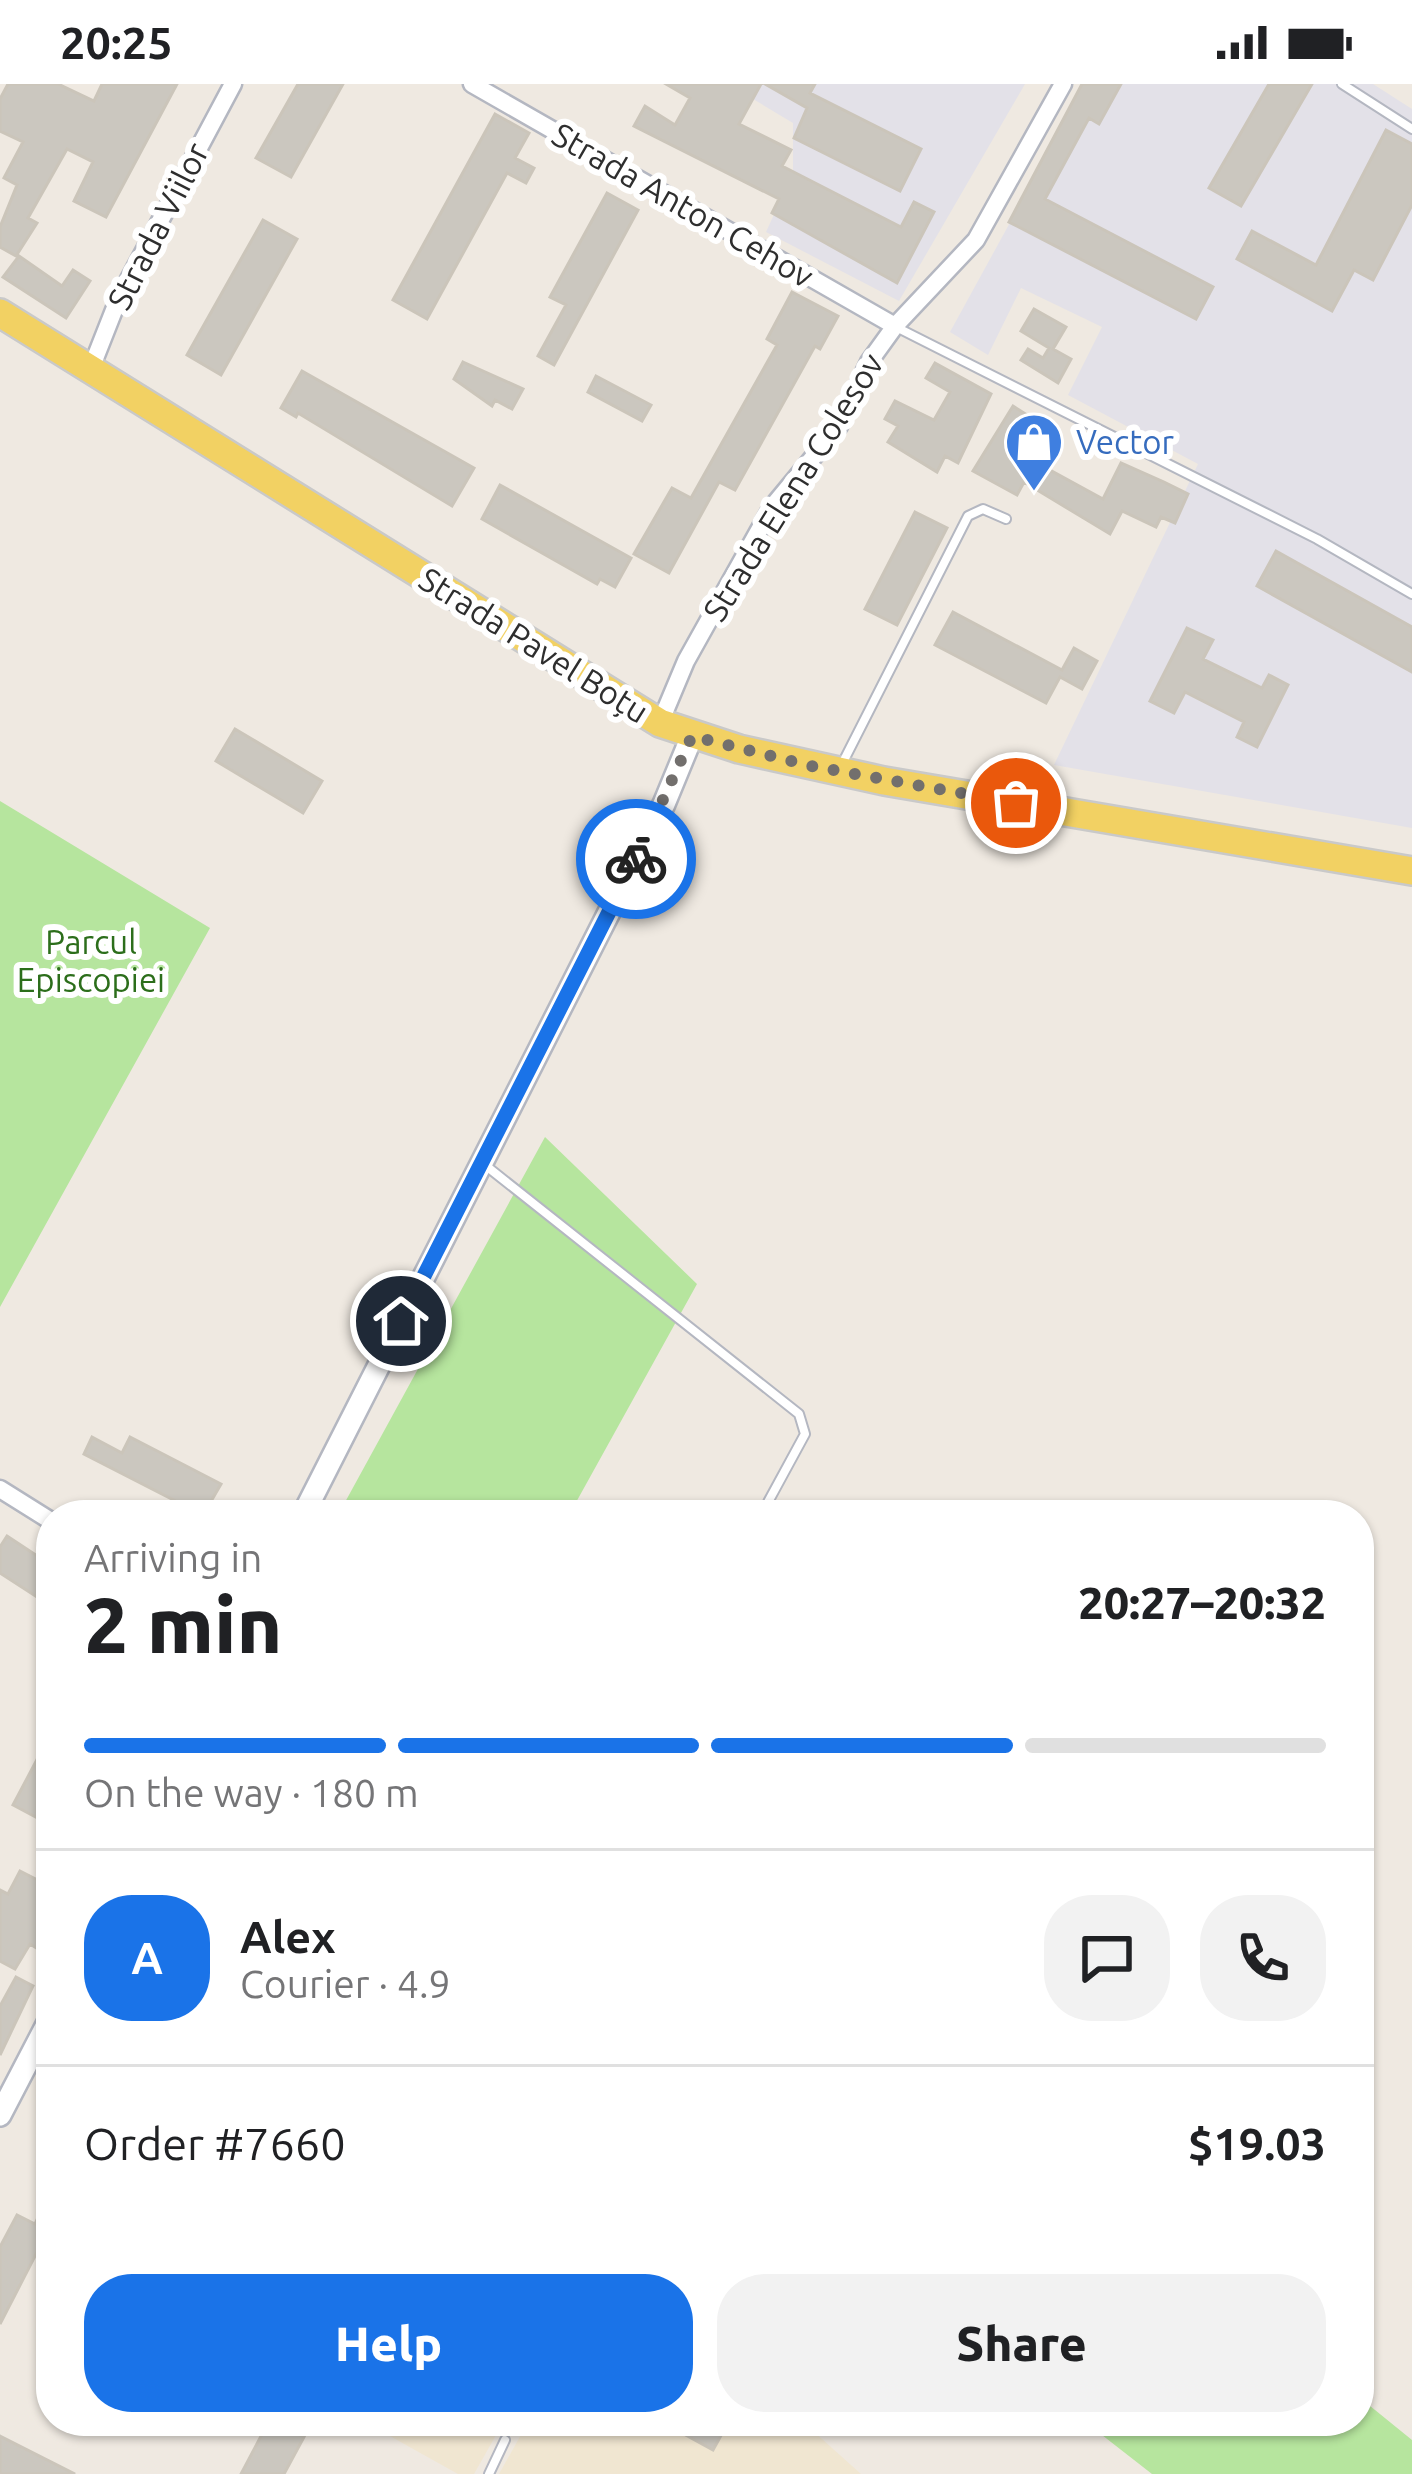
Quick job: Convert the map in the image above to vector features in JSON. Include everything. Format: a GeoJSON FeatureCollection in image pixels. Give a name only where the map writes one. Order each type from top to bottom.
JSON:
{"type":"FeatureCollection","features":[{"type":"Feature","properties":{"kind":"main road","name":"Strada Pavel Boțu"},"geometry":{"type":"LineString","coordinates":[[0,313],[660,723],[692,736],[838,771],[1412,871]]}},
{"type":"Feature","properties":{"kind":"street","name":"Strada Viilor"},"geometry":{"type":"LineString","coordinates":[[90,371],[118,300],[233,84]]}},
{"type":"Feature","properties":{"kind":"street","name":"Strada Anton Cehov"},"geometry":{"type":"LineString","coordinates":[[472,84],[895,326]]}},
{"type":"Feature","properties":{"kind":"street","name":"Strada Elena Colesov"},"geometry":{"type":"LineString","coordinates":[[660,723],[686,661],[772,506],[839,426],[869,362],[895,326],[976,240],[1063,84]]}},
{"type":"Feature","properties":{"kind":"street"},"geometry":{"type":"LineString","coordinates":[[311,1500],[664,804],[692,736]]}},
{"type":"Feature","properties":{"kind":"street"},"geometry":{"type":"LineString","coordinates":[[0,1489],[36,1512]]}},
{"type":"Feature","properties":{"kind":"street"},"geometry":{"type":"LineString","coordinates":[[0,2115],[36,2046]]}},
{"type":"Feature","properties":{"kind":"lane"},"geometry":{"type":"LineString","coordinates":[[1342,84],[1412,129]]}},
{"type":"Feature","properties":{"kind":"lane"},"geometry":{"type":"LineString","coordinates":[[895,326],[1317,539],[1412,593]]}},
{"type":"Feature","properties":{"kind":"lane"},"geometry":{"type":"LineString","coordinates":[[838,771],[968,516],[983,509],[1006,519]]}},
{"type":"Feature","properties":{"kind":"lane"},"geometry":{"type":"LineString","coordinates":[[483,1164],[799,1414],[805,1434],[769,1500]]}},
{"type":"Feature","properties":{"kind":"lane"},"geometry":{"type":"LineString","coordinates":[[489,2474],[505,2440]]}},
{"type":"Feature","properties":{"kind":"shaded area"},"geometry":{"type":"Polygon","coordinates":[[[728,84],[1025,84],[899,301],[766,232],[793,173],[793,123],[728,84]]]}},
{"type":"Feature","properties":{"kind":"shaded area"},"geometry":{"type":"Polygon","coordinates":[[[1086,84],[1373,84],[1412,109],[1412,828],[1054,765],[1198,464],[1068,395],[1102,327],[1021,288],[988,355],[950,332],[1086,84]]]}},
{"type":"Feature","properties":{"kind":"shaded area"},"geometry":{"type":"Polygon","coordinates":[[[390,2436],[496,2436],[474,2474],[458,2474],[390,2436]]]}},
{"type":"Feature","properties":{"kind":"shaded area"},"geometry":{"type":"Polygon","coordinates":[[[520,2436],[819,2436],[861,2474],[499,2474],[520,2436]]]}},
{"type":"Feature","properties":{"kind":"green space","name":"Parcul Episcopiei"},"geometry":{"type":"Polygon","coordinates":[[[0,801],[210,928],[0,1307],[0,801]]]}},
{"type":"Feature","properties":{"kind":"green space"},"geometry":{"type":"Polygon","coordinates":[[[545,1137],[697,1284],[577,1500],[346,1500],[545,1137]]]}},
{"type":"Feature","properties":{"kind":"green space"},"geometry":{"type":"Polygon","coordinates":[[[1374,2409],[1412,2440],[1412,2474],[1152,2474],[1103,2436],[1374,2436],[1374,2409]]]}},
{"type":"Feature","properties":{"kind":"building"},"geometry":{"type":"Polygon","coordinates":[[[8,84],[58,84],[94,101],[102,84],[177,84],[106,217],[74,201],[93,162],[67,149],[28,218],[37,223],[16,256],[0,247],[0,227],[17,185],[4,178],[23,142],[0,131],[0,99],[8,84]]]}},
{"type":"Feature","properties":{"kind":"building"},"geometry":{"type":"Polygon","coordinates":[[[298,84],[343,84],[291,177],[256,158],[298,84]]]}},
{"type":"Feature","properties":{"kind":"building"},"geometry":{"type":"Polygon","coordinates":[[[666,84],[761,84],[739,124],[791,150],[782,166],[901,227],[914,202],[934,212],[897,283],[772,213],[779,199],[634,126],[645,106],[675,125],[690,98],[666,84]]]}},
{"type":"Feature","properties":{"kind":"building"},"geometry":{"type":"Polygon","coordinates":[[[765,84],[815,84],[810,93],[921,149],[900,191],[794,138],[807,108],[765,84]]]}},
{"type":"Feature","properties":{"kind":"building"},"geometry":{"type":"Polygon","coordinates":[[[1082,84],[1121,84],[1099,124],[1089,118],[1045,199],[1213,287],[1196,319],[1009,222],[1082,84]]]}},
{"type":"Feature","properties":{"kind":"building"},"geometry":{"type":"Polygon","coordinates":[[[1269,84],[1312,84],[1241,206],[1209,188],[1269,84]]]}},
{"type":"Feature","properties":{"kind":"building"},"geometry":{"type":"Polygon","coordinates":[[[495,114],[529,133],[515,158],[534,168],[526,183],[507,173],[427,319],[393,300],[495,114]]]}},
{"type":"Feature","properties":{"kind":"building"},"geometry":{"type":"Polygon","coordinates":[[[1386,130],[1412,144],[1412,205],[1373,280],[1354,270],[1332,311],[1237,259],[1252,231],[1316,265],[1386,130]]]}},
{"type":"Feature","properties":{"kind":"building"},"geometry":{"type":"Polygon","coordinates":[[[607,193],[638,210],[554,365],[538,356],[566,305],[550,297],[607,193]]]}},
{"type":"Feature","properties":{"kind":"building"},"geometry":{"type":"Polygon","coordinates":[[[263,220],[297,239],[221,375],[187,355],[263,220]]]}},
{"type":"Feature","properties":{"kind":"building"},"geometry":{"type":"Polygon","coordinates":[[[19,256],[62,286],[73,270],[90,281],[66,318],[3,277],[19,256]]]}},
{"type":"Feature","properties":{"kind":"building"},"geometry":{"type":"Polygon","coordinates":[[[792,292],[838,316],[820,349],[815,346],[735,490],[719,482],[669,573],[634,554],[672,488],[691,498],[777,345],[767,339],[792,292]]]}},
{"type":"Feature","properties":{"kind":"building"},"geometry":{"type":"Polygon","coordinates":[[[1034,309],[1066,327],[1053,349],[1071,359],[1058,383],[1021,360],[1028,349],[1043,358],[1049,348],[1021,331],[1034,309]]]}},
{"type":"Feature","properties":{"kind":"building"},"geometry":{"type":"Polygon","coordinates":[[[463,362],[523,389],[512,409],[495,400],[492,406],[454,379],[463,362]]]}},
{"type":"Feature","properties":{"kind":"building"},"geometry":{"type":"Polygon","coordinates":[[[935,363],[991,394],[958,463],[945,456],[937,472],[888,442],[898,426],[885,419],[895,401],[934,420],[950,392],[926,378],[935,363]]]}},
{"type":"Feature","properties":{"kind":"building"},"geometry":{"type":"Polygon","coordinates":[[[302,371],[474,468],[452,506],[298,413],[296,417],[281,408],[302,371]]]}},
{"type":"Feature","properties":{"kind":"building"},"geometry":{"type":"Polygon","coordinates":[[[596,376],[651,405],[642,421],[588,392],[596,376]]]}},
{"type":"Feature","properties":{"kind":"building"},"geometry":{"type":"Polygon","coordinates":[[[1013,406],[1035,420],[1017,452],[1103,499],[1121,463],[1164,482],[1188,494],[1175,523],[1161,517],[1156,527],[1122,511],[1110,534],[1024,482],[1017,495],[973,471],[1013,406]]]}},
{"type":"Feature","properties":{"kind":"building"},"geometry":{"type":"Polygon","coordinates":[[[500,485],[631,558],[615,587],[600,579],[597,584],[482,519],[500,485]]]}},
{"type":"Feature","properties":{"kind":"building"},"geometry":{"type":"Polygon","coordinates":[[[915,512],[947,528],[897,625],[865,609],[915,512]]]}},
{"type":"Feature","properties":{"kind":"building"},"geometry":{"type":"Polygon","coordinates":[[[1276,551],[1412,627],[1412,672],[1257,586],[1276,551]]]}},
{"type":"Feature","properties":{"kind":"building"},"geometry":{"type":"Polygon","coordinates":[[[953,612],[1062,670],[1074,648],[1097,661],[1082,689],[1060,677],[1046,703],[935,645],[953,612]]]}},
{"type":"Feature","properties":{"kind":"building"},"geometry":{"type":"Polygon","coordinates":[[[1187,628],[1213,640],[1203,659],[1262,688],[1269,675],[1288,685],[1257,747],[1237,737],[1244,722],[1185,692],[1174,713],[1150,701],[1187,628]]]}},
{"type":"Feature","properties":{"kind":"building"},"geometry":{"type":"Polygon","coordinates":[[[235,729],[322,781],[303,813],[216,761],[235,729]]]}},
{"type":"Feature","properties":{"kind":"building"},"geometry":{"type":"Polygon","coordinates":[[[92,1437],[122,1453],[130,1437],[221,1484],[212,1500],[174,1500],[84,1454],[92,1437]]]}},
{"type":"Feature","properties":{"kind":"building"},"geometry":{"type":"Polygon","coordinates":[[[7,1536],[36,1555],[36,1596],[0,1573],[0,1547],[7,1536]]]}},
{"type":"Feature","properties":{"kind":"building"},"geometry":{"type":"Polygon","coordinates":[[[36,1761],[36,1817],[13,1805],[36,1761]]]}},
{"type":"Feature","properties":{"kind":"building"},"geometry":{"type":"Polygon","coordinates":[[[20,1871],[36,1879],[36,1948],[30,1944],[15,1969],[0,1961],[0,1890],[8,1894],[20,1871]]]}},
{"type":"Feature","properties":{"kind":"building"},"geometry":{"type":"Polygon","coordinates":[[[16,1977],[33,1986],[0,2055],[0,2006],[16,1977]]]}},
{"type":"Feature","properties":{"kind":"building"},"geometry":{"type":"Polygon","coordinates":[[[17,2215],[35,2224],[36,2254],[0,2324],[0,2247],[17,2215]]]}},
{"type":"Feature","properties":{"kind":"building"},"geometry":{"type":"Polygon","coordinates":[[[0,2436],[75,2474],[0,2474],[0,2436]]]}},
{"type":"Feature","properties":{"kind":"building"},"geometry":{"type":"Polygon","coordinates":[[[261,2436],[304,2437],[284,2474],[241,2474],[261,2436]]]}},
{"type":"Feature","properties":{"kind":"building"},"geometry":{"type":"Polygon","coordinates":[[[687,2436],[721,2436],[713,2450],[687,2436]]]}},
{"type":"Feature","properties":{"kind":"way so far"},"geometry":{"type":"LineString","coordinates":[[636,859],[692,736],[811,766],[1016,803]]}},
{"type":"Feature","properties":{"kind":"place","name":"Vector"},"geometry":{"type":"Point","coordinates":[1034,493]}},
{"type":"Feature","properties":{"kind":"route"},"geometry":{"type":"LineString","coordinates":[[401,1321],[636,859]]}}]}
